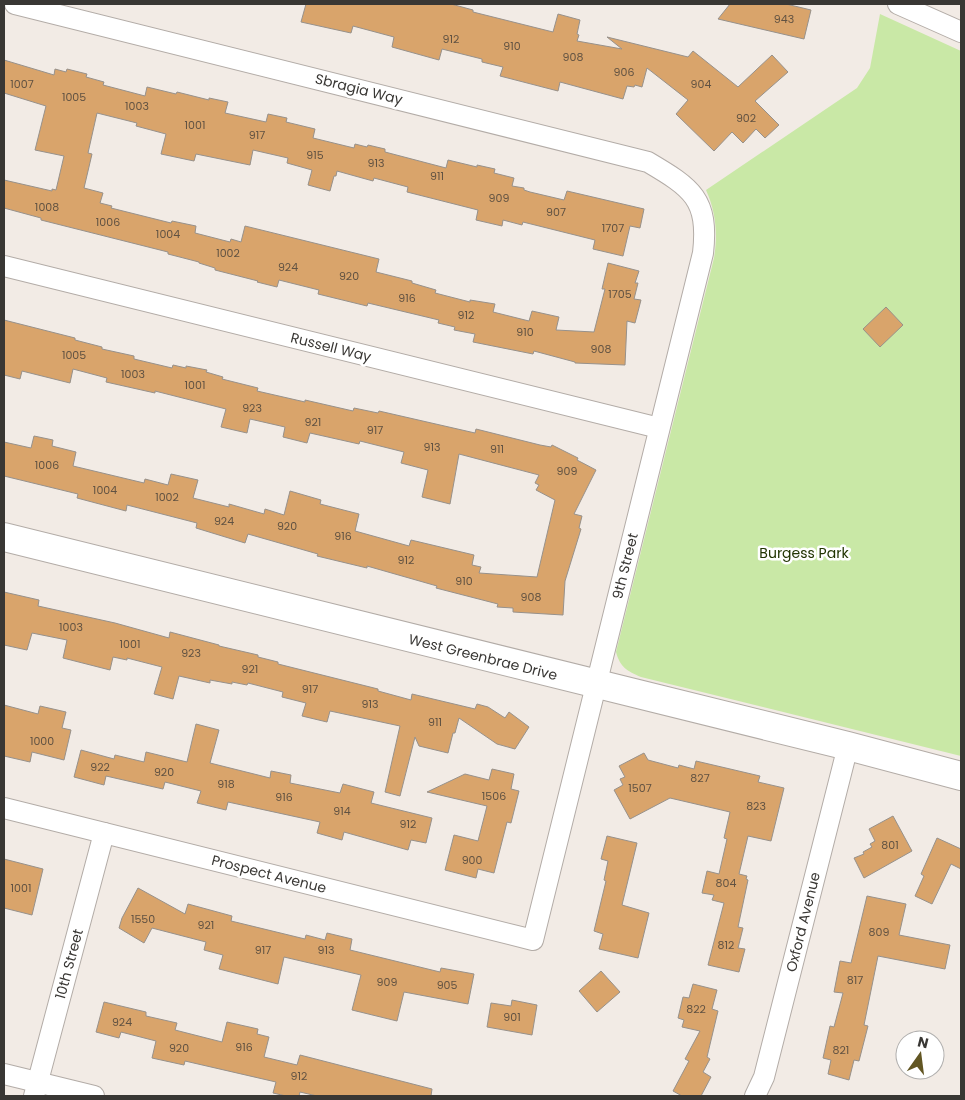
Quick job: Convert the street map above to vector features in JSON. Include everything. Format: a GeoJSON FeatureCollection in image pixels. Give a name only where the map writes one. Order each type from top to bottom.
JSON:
{"type":"FeatureCollection","features":[{"type":"Feature","properties":{"kind":"street","name":"Sbragia Way"},"geometry":{"type":"LineString","coordinates":[[15,4],[648,162],[672,176],[693,194]]}},
{"type":"Feature","properties":{"kind":"street"},"geometry":{"type":"LineString","coordinates":[[898,4],[961,32]]}},
{"type":"Feature","properties":{"kind":"street","name":"9th Street"},"geometry":{"type":"LineString","coordinates":[[533,940],[703,254],[705,223],[701,208],[693,194]]}},
{"type":"Feature","properties":{"kind":"street","name":"Russell Way"},"geometry":{"type":"LineString","coordinates":[[4,266],[659,428]]}},
{"type":"Feature","properties":{"kind":"street","name":"West Greenbrae Drive"},"geometry":{"type":"LineString","coordinates":[[4,537],[848,746],[961,776]]}},
{"type":"Feature","properties":{"kind":"street","name":"Oxford Avenue"},"geometry":{"type":"LineString","coordinates":[[755,1096],[764,1077],[848,746]]}},
{"type":"Feature","properties":{"kind":"street","name":"Prospect Avenue"},"geometry":{"type":"LineString","coordinates":[[4,808],[533,940]]}},
{"type":"Feature","properties":{"kind":"street","name":"10th Street"},"geometry":{"type":"LineString","coordinates":[[36,1089],[104,833]]}},
{"type":"Feature","properties":{"kind":"street"},"geometry":{"type":"LineString","coordinates":[[4,1074],[36,1089],[94,1096]]}},
{"type":"Feature","properties":{"kind":"green space","name":"Burgess Park"},"geometry":{"type":"Polygon","coordinates":[[[880,14],[961,51],[961,756],[641,677],[625,668],[616,652],[714,258],[715,223],[706,190],[857,88],[870,68],[880,14]]]}},
{"type":"Feature","properties":{"kind":"building"},"geometry":{"type":"Polygon","coordinates":[[[306,4],[451,4],[473,10],[473,12],[553,32],[558,14],[580,20],[577,41],[622,49],[607,37],[688,57],[693,51],[738,87],[772,55],[788,72],[755,101],[779,125],[765,138],[756,129],[743,143],[732,132],[714,151],[676,114],[688,100],[647,68],[642,87],[635,85],[634,87],[627,86],[623,99],[560,82],[558,91],[500,76],[503,67],[482,62],[482,59],[442,49],[439,60],[392,47],[394,37],[353,26],[351,33],[301,22],[306,4]]]}},
{"type":"Feature","properties":{"kind":"building"},"geometry":{"type":"Polygon","coordinates":[[[730,4],[786,4],[811,10],[804,39],[718,19],[730,4]]]}},
{"type":"Feature","properties":{"kind":"building"},"geometry":{"type":"Polygon","coordinates":[[[4,60],[54,75],[55,69],[66,72],[67,69],[87,74],[86,77],[104,82],[103,85],[145,96],[147,87],[176,94],[177,92],[209,100],[209,98],[228,102],[225,113],[266,122],[268,114],[287,118],[286,122],[315,129],[313,138],[354,148],[355,144],[367,147],[368,145],[385,149],[385,152],[446,168],[448,160],[477,167],[477,165],[495,169],[494,173],[514,178],[512,186],[524,188],[524,190],[530,192],[564,200],[567,191],[644,209],[640,228],[630,226],[623,256],[593,249],[595,240],[523,222],[522,225],[503,220],[502,226],[476,220],[478,210],[407,192],[408,187],[374,178],[373,181],[337,171],[330,191],[308,185],[312,170],[287,163],[288,158],[253,150],[250,165],[196,154],[194,161],[161,154],[166,134],[136,126],[137,123],[97,113],[88,153],[92,154],[84,188],[103,193],[100,203],[112,206],[111,208],[171,223],[172,221],[196,226],[195,233],[230,242],[231,239],[241,242],[245,226],[379,259],[376,272],[412,281],[412,283],[436,290],[435,293],[470,302],[470,300],[495,304],[493,312],[529,321],[532,311],[559,317],[556,330],[594,332],[605,289],[602,289],[608,263],[639,271],[635,283],[638,283],[634,299],[641,300],[635,323],[627,321],[625,365],[575,363],[534,351],[533,354],[473,342],[475,334],[454,330],[455,327],[438,323],[439,320],[368,303],[367,306],[318,294],[319,290],[279,280],[277,287],[257,282],[215,270],[215,268],[199,262],[168,254],[168,252],[41,220],[41,218],[4,208],[4,180],[52,191],[52,189],[56,190],[64,156],[35,150],[46,106],[4,93],[4,60]]]}},
{"type":"Feature","properties":{"kind":"building"},"geometry":{"type":"Polygon","coordinates":[[[886,307],[903,325],[880,347],[863,329],[886,307]]]}},
{"type":"Feature","properties":{"kind":"building"},"geometry":{"type":"Polygon","coordinates":[[[4,320],[75,338],[75,340],[102,347],[102,349],[134,356],[134,359],[172,368],[173,365],[207,370],[206,372],[223,377],[222,379],[258,388],[257,391],[353,411],[354,408],[378,413],[379,411],[475,433],[476,429],[540,445],[551,447],[552,445],[578,458],[577,460],[596,470],[574,514],[582,516],[579,528],[581,529],[565,581],[563,615],[513,612],[513,608],[497,607],[498,604],[436,588],[437,586],[367,566],[367,568],[317,556],[318,554],[248,534],[245,543],[196,528],[197,523],[127,505],[126,511],[77,498],[78,494],[4,476],[4,442],[31,448],[34,436],[53,440],[52,446],[76,452],[73,466],[144,483],[145,479],[168,485],[171,474],[198,480],[193,498],[229,507],[229,504],[264,514],[265,509],[284,515],[290,491],[321,500],[320,504],[359,514],[355,531],[409,546],[411,540],[474,555],[472,565],[481,567],[479,573],[537,577],[555,500],[536,490],[539,485],[535,483],[539,475],[459,454],[450,504],[422,497],[428,470],[401,463],[404,452],[360,441],[359,444],[310,433],[307,443],[283,437],[285,427],[250,419],[247,433],[221,427],[226,409],[155,391],[155,393],[106,382],[107,378],[73,369],[70,383],[22,371],[20,379],[4,375],[4,320]]]}},
{"type":"Feature","properties":{"kind":"building"},"geometry":{"type":"Polygon","coordinates":[[[4,592],[39,600],[38,606],[115,623],[169,638],[170,632],[258,655],[258,657],[278,662],[278,664],[378,689],[378,691],[411,700],[412,694],[475,709],[477,704],[488,707],[505,718],[509,712],[529,727],[515,749],[497,744],[459,718],[448,753],[419,746],[415,737],[400,796],[385,792],[400,726],[330,711],[327,722],[302,716],[306,703],[282,697],[283,692],[248,683],[247,685],[232,682],[232,684],[210,680],[210,683],[179,676],[173,699],[154,694],[162,667],[127,658],[127,660],[113,657],[110,670],[63,658],[67,640],[32,633],[27,650],[4,645],[4,592]]]}},
{"type":"Feature","properties":{"kind":"building"},"geometry":{"type":"Polygon","coordinates":[[[4,705],[38,714],[40,706],[66,712],[62,728],[71,730],[64,760],[32,752],[30,762],[4,756],[4,705]]]}},
{"type":"Feature","properties":{"kind":"building"},"geometry":{"type":"Polygon","coordinates":[[[196,724],[219,730],[210,763],[270,778],[271,771],[291,775],[290,783],[340,793],[343,784],[374,792],[371,803],[432,818],[426,843],[411,840],[408,850],[344,832],[342,840],[317,833],[320,822],[228,802],[226,810],[197,803],[201,791],[165,782],[163,789],[106,776],[104,785],[74,777],[81,750],[114,759],[115,755],[144,762],[146,752],[187,762],[196,724]]]}},
{"type":"Feature","properties":{"kind":"building"},"geometry":{"type":"Polygon","coordinates":[[[644,753],[648,760],[678,768],[679,765],[694,769],[696,761],[760,776],[758,782],[784,788],[771,841],[748,836],[739,874],[747,876],[746,879],[748,880],[738,927],[743,928],[738,948],[745,949],[739,972],[708,965],[724,903],[712,900],[714,895],[702,893],[707,871],[719,874],[727,839],[724,838],[730,812],[670,798],[630,819],[614,790],[623,785],[620,779],[625,777],[619,766],[644,753]]]}},
{"type":"Feature","properties":{"kind":"building"},"geometry":{"type":"Polygon","coordinates":[[[492,769],[514,774],[511,789],[519,791],[511,823],[507,822],[494,873],[478,869],[476,878],[445,870],[454,835],[478,841],[487,806],[427,792],[465,774],[489,780],[492,769]]]}},
{"type":"Feature","properties":{"kind":"building"},"geometry":{"type":"Polygon","coordinates":[[[893,816],[912,851],[864,878],[854,858],[864,854],[863,852],[872,847],[870,844],[875,841],[869,829],[893,816]]]}},
{"type":"Feature","properties":{"kind":"building"},"geometry":{"type":"Polygon","coordinates":[[[607,836],[637,843],[622,905],[649,913],[638,958],[599,949],[603,934],[594,931],[606,881],[604,880],[608,861],[601,859],[607,836]]]}},
{"type":"Feature","properties":{"kind":"building"},"geometry":{"type":"Polygon","coordinates":[[[937,838],[961,849],[961,869],[951,864],[932,904],[915,896],[924,876],[921,874],[937,838]]]}},
{"type":"Feature","properties":{"kind":"building"},"geometry":{"type":"Polygon","coordinates":[[[4,859],[43,869],[32,915],[4,908],[4,859]]]}},
{"type":"Feature","properties":{"kind":"building"},"geometry":{"type":"Polygon","coordinates":[[[138,888],[185,914],[188,904],[232,916],[231,921],[305,939],[306,935],[325,940],[327,933],[352,939],[350,950],[440,972],[441,968],[474,974],[468,1004],[404,992],[397,1021],[352,1010],[361,975],[284,957],[278,984],[219,969],[223,955],[204,950],[206,942],[152,928],[144,943],[119,928],[122,918],[138,888]]]}},
{"type":"Feature","properties":{"kind":"building"},"geometry":{"type":"Polygon","coordinates":[[[867,896],[906,904],[899,935],[950,945],[945,969],[878,956],[864,1025],[868,1026],[859,1061],[854,1060],[849,1080],[828,1074],[831,1060],[823,1058],[830,1026],[834,1027],[843,993],[834,992],[840,961],[851,963],[867,896]]]}},
{"type":"Feature","properties":{"kind":"building"},"geometry":{"type":"Polygon","coordinates":[[[601,971],[620,992],[597,1012],[579,991],[601,971]]]}},
{"type":"Feature","properties":{"kind":"building"},"geometry":{"type":"Polygon","coordinates":[[[693,984],[717,990],[712,1009],[718,1011],[707,1057],[710,1059],[703,1072],[711,1077],[701,1096],[682,1096],[673,1091],[689,1061],[685,1059],[700,1031],[682,1027],[684,1020],[678,1018],[683,997],[689,998],[693,984]]]}},
{"type":"Feature","properties":{"kind":"building"},"geometry":{"type":"Polygon","coordinates":[[[512,1000],[537,1005],[532,1035],[487,1027],[491,1003],[511,1006],[512,1000]]]}},
{"type":"Feature","properties":{"kind":"building"},"geometry":{"type":"Polygon","coordinates":[[[104,1002],[146,1012],[146,1016],[177,1023],[175,1030],[222,1042],[227,1022],[258,1029],[257,1034],[269,1037],[264,1057],[297,1065],[300,1055],[432,1089],[431,1096],[317,1096],[300,1092],[299,1096],[286,1096],[273,1093],[276,1082],[185,1061],[184,1065],[152,1058],[156,1041],[121,1032],[119,1038],[96,1032],[104,1002]]]}}]}
